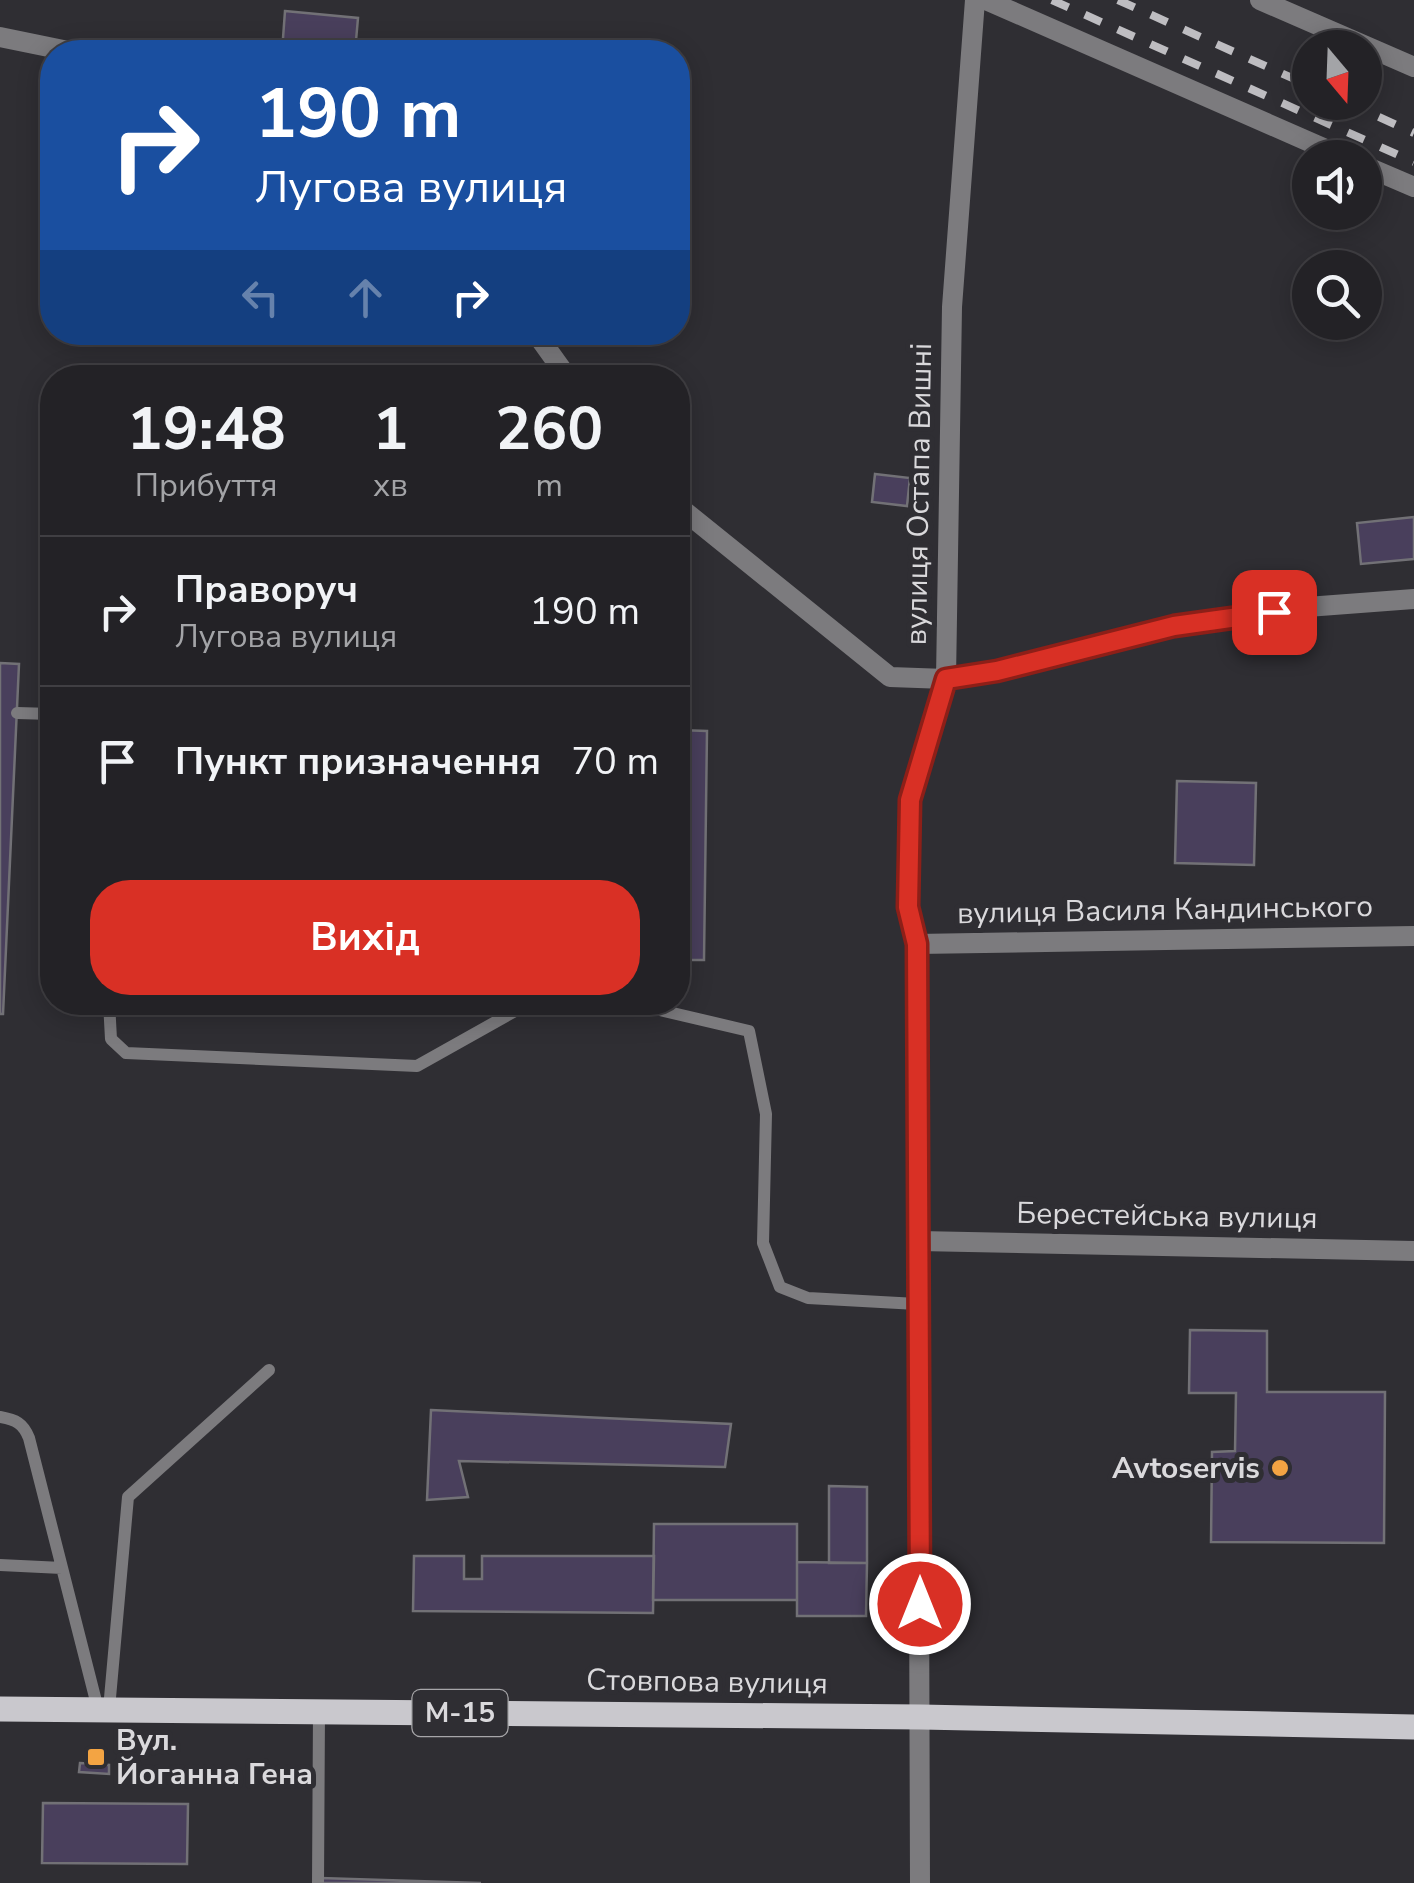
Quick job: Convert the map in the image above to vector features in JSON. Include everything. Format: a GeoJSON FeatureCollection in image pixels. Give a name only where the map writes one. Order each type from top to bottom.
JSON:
{"type":"FeatureCollection","features":[{"type":"Feature","properties":{"kind":"main road","name":"Стовпова вулиця"},"geometry":{"type":"LineString","coordinates":[[0,1709],[921,1717],[1414,1727]]}},
{"type":"Feature","properties":{"kind":"street","name":"вулиця Остапа Вишні"},"geometry":{"type":"LineString","coordinates":[[920,1883],[917,944],[908,907],[910,800],[946,679],[952,307],[976,0]]}},
{"type":"Feature","properties":{"kind":"street"},"geometry":{"type":"LineString","coordinates":[[986,0],[1305,140]]}},
{"type":"Feature","properties":{"kind":"street"},"geometry":{"type":"LineString","coordinates":[[1260,0],[1414,67]]}},
{"type":"Feature","properties":{"kind":"street"},"geometry":{"type":"LineString","coordinates":[[0,36],[40,45]]}},
{"type":"Feature","properties":{"kind":"street"},"geometry":{"type":"LineString","coordinates":[[1382,173],[1414,187]]}},
{"type":"Feature","properties":{"kind":"street"},"geometry":{"type":"LineString","coordinates":[[690,516],[890,677],[946,679],[997,671],[1174,626],[1307,607],[1414,599]]}},
{"type":"Feature","properties":{"kind":"street","name":"вулиця Василя Кандинського"},"geometry":{"type":"LineString","coordinates":[[917,944],[1414,936]]}},
{"type":"Feature","properties":{"kind":"street","name":"Берестейська вулиця"},"geometry":{"type":"LineString","coordinates":[[919,1241],[1414,1251]]}},
{"type":"Feature","properties":{"kind":"lane"},"geometry":{"type":"LineString","coordinates":[[17,714],[40,714]]}},
{"type":"Feature","properties":{"kind":"lane"},"geometry":{"type":"LineString","coordinates":[[110,1015],[111,1039],[126,1053],[418,1066],[508,1015]]}},
{"type":"Feature","properties":{"kind":"lane"},"geometry":{"type":"LineString","coordinates":[[682,1015],[749,1031],[766,1114],[764,1243],[780,1287],[808,1298],[917,1304]]}},
{"type":"Feature","properties":{"kind":"lane"},"geometry":{"type":"LineString","coordinates":[[103,1709],[128,1497],[269,1370]]}},
{"type":"Feature","properties":{"kind":"lane"},"geometry":{"type":"LineString","coordinates":[[0,1417],[24,1425],[29,1438],[103,1709]]}},
{"type":"Feature","properties":{"kind":"lane"},"geometry":{"type":"LineString","coordinates":[[0,1566],[62,1568]]}},
{"type":"Feature","properties":{"kind":"lane"},"geometry":{"type":"LineString","coordinates":[[318,1883],[319,1711]]}},
{"type":"Feature","properties":{"kind":"building"},"geometry":{"type":"Polygon","coordinates":[[[285,11],[358,18],[356,40],[283,40],[285,11]]]}},
{"type":"Feature","properties":{"kind":"building"},"geometry":{"type":"Polygon","coordinates":[[[875,474],[910,478],[907,506],[872,502],[875,474]]]}},
{"type":"Feature","properties":{"kind":"building"},"geometry":{"type":"Polygon","coordinates":[[[1414,517],[1414,559],[1361,564],[1357,523],[1414,517]]]}},
{"type":"Feature","properties":{"kind":"building"},"geometry":{"type":"Polygon","coordinates":[[[0,663],[19,664],[3,1014],[0,1014],[0,663]]]}},
{"type":"Feature","properties":{"kind":"building"},"geometry":{"type":"Polygon","coordinates":[[[690,730],[707,731],[704,960],[690,960],[690,730]]]}},
{"type":"Feature","properties":{"kind":"building"},"geometry":{"type":"Polygon","coordinates":[[[1177,781],[1256,783],[1254,865],[1175,863],[1177,781]]]}},
{"type":"Feature","properties":{"kind":"building"},"geometry":{"type":"Polygon","coordinates":[[[1190,1330],[1267,1331],[1267,1392],[1385,1392],[1384,1543],[1211,1542],[1212,1452],[1235,1451],[1236,1393],[1189,1393],[1190,1330]]]}},
{"type":"Feature","properties":{"kind":"building"},"geometry":{"type":"Polygon","coordinates":[[[431,1410],[731,1424],[725,1467],[459,1461],[468,1497],[427,1500],[431,1410]]]}},
{"type":"Feature","properties":{"kind":"building"},"geometry":{"type":"Polygon","coordinates":[[[829,1486],[867,1487],[867,1563],[829,1563],[829,1486]]]}},
{"type":"Feature","properties":{"kind":"building"},"geometry":{"type":"Polygon","coordinates":[[[654,1524],[797,1524],[797,1600],[653,1600],[654,1524]]]}},
{"type":"Feature","properties":{"kind":"building"},"geometry":{"type":"Polygon","coordinates":[[[414,1556],[464,1556],[464,1579],[482,1579],[482,1556],[654,1556],[653,1613],[413,1611],[414,1556]]]}},
{"type":"Feature","properties":{"kind":"building"},"geometry":{"type":"Polygon","coordinates":[[[797,1562],[867,1563],[866,1616],[797,1616],[797,1562]]]}},
{"type":"Feature","properties":{"kind":"building"},"geometry":{"type":"Polygon","coordinates":[[[80,1763],[109,1765],[109,1774],[79,1772],[80,1763]]]}},
{"type":"Feature","properties":{"kind":"building"},"geometry":{"type":"Polygon","coordinates":[[[43,1803],[188,1804],[187,1864],[42,1863],[43,1803]]]}},
{"type":"Feature","properties":{"kind":"building"},"geometry":{"type":"Polygon","coordinates":[[[320,1878],[481,1883],[320,1883],[320,1878]]]}},
{"type":"Feature","properties":{"kind":"railway"},"geometry":{"type":"LineString","coordinates":[[1052,0],[1414,162]]}},
{"type":"Feature","properties":{"kind":"railway"},"geometry":{"type":"LineString","coordinates":[[1118,0],[1292,78]]}},
{"type":"Feature","properties":{"kind":"railway"},"geometry":{"type":"LineString","coordinates":[[1382,118],[1414,133]]}},
{"type":"Feature","properties":{"kind":"place","name":"Avtoservis"},"geometry":{"type":"Point","coordinates":[1280,1468]}},
{"type":"Feature","properties":{"kind":"place","name":"Вул. Йоганна Гена"},"geometry":{"type":"Point","coordinates":[96,1757]}},
{"type":"Feature","properties":{"kind":"route"},"geometry":{"type":"LineString","coordinates":[[920,1604],[917,944],[908,907],[910,800],[946,679],[997,671],[1174,626],[1274,612]]}}]}
